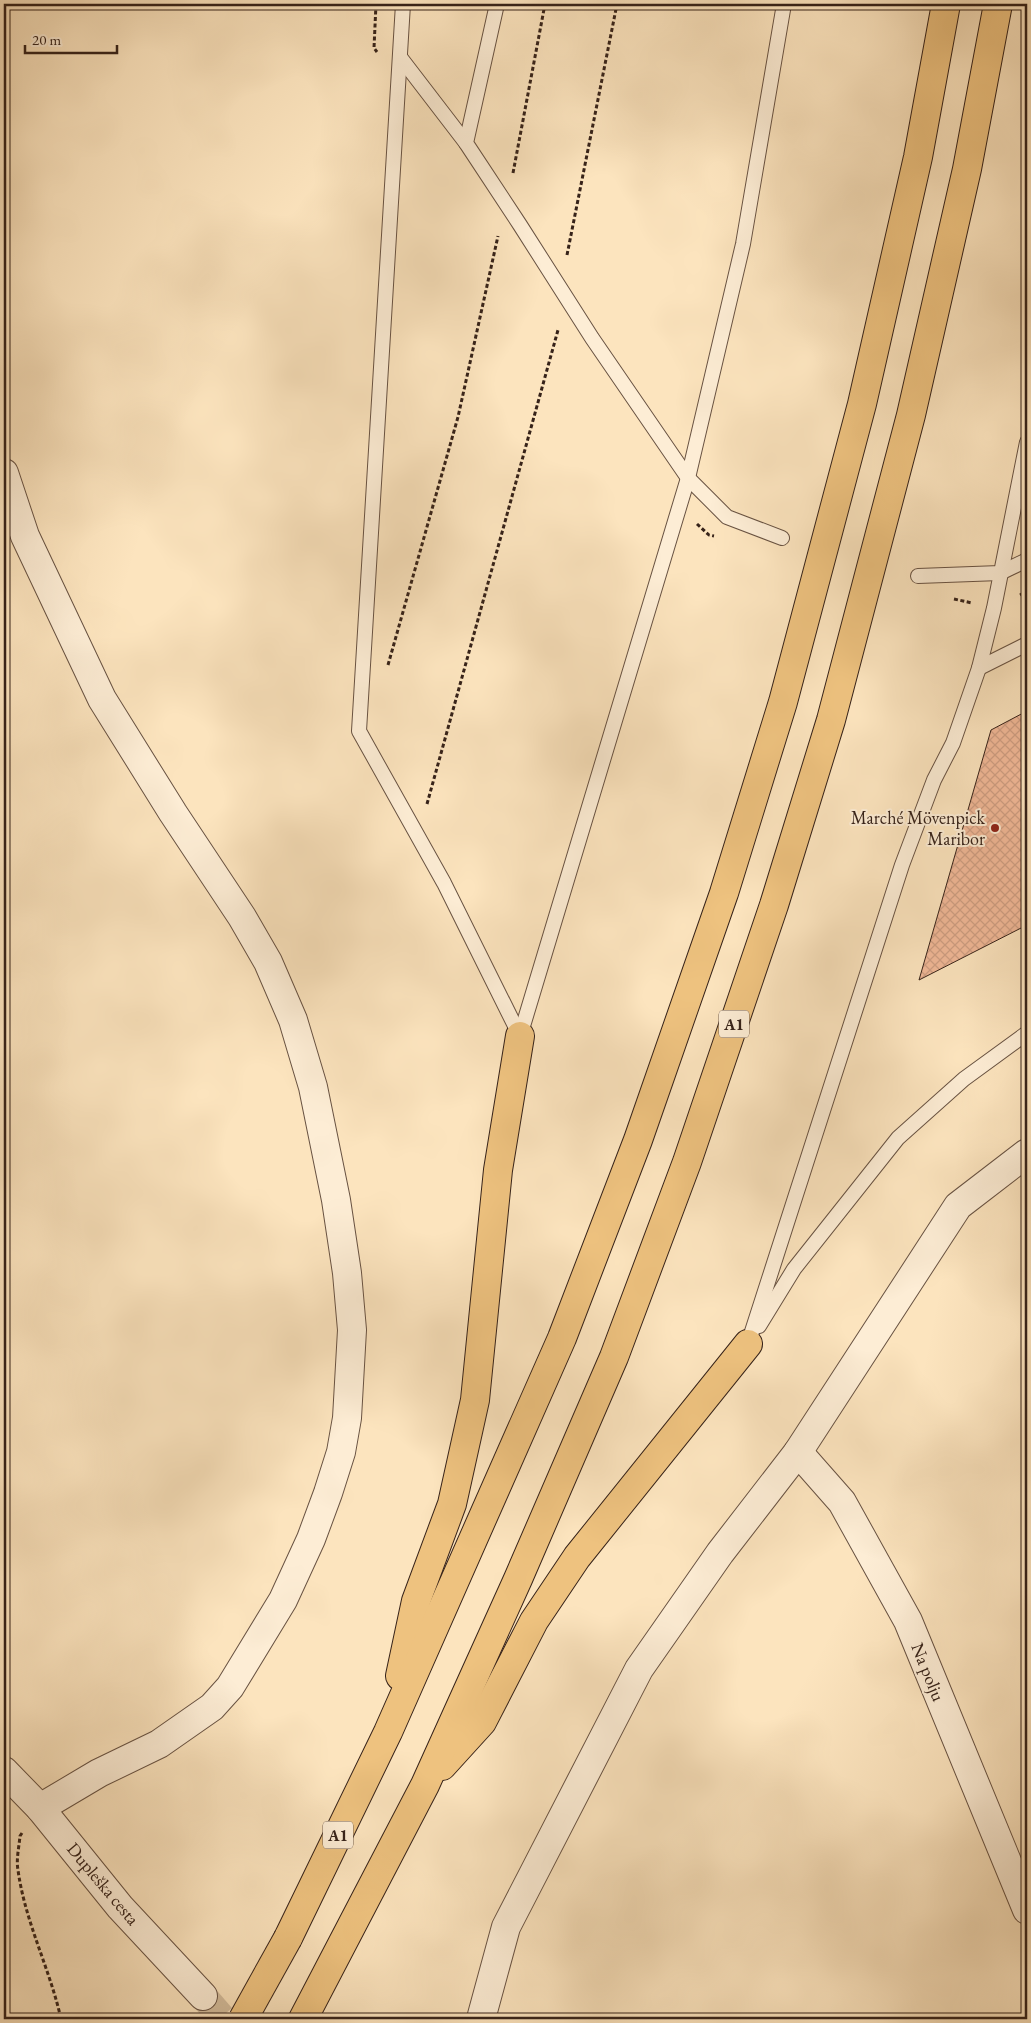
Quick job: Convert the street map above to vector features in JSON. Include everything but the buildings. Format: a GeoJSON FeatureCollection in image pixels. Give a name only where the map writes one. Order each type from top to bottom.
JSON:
{"type":"FeatureCollection","features":[{"type":"Feature","properties":{"kind":"highway","name":"A1"},"geometry":{"type":"LineString","coordinates":[[243,2019],[288,1938],[388,1732],[562,1338],[638,1140],[724,892],[782,702],[862,404],[918,157],[946,4]]}},
{"type":"Feature","properties":{"kind":"highway","name":"A1"},"geometry":{"type":"LineString","coordinates":[[303,2019],[424,1785],[518,1579],[614,1357],[687,1162],[774,905],[831,720],[911,414],[967,169],[998,4]]}},
{"type":"Feature","properties":{"kind":"highway"},"geometry":{"type":"LineString","coordinates":[[388,1732],[416,1601],[452,1504],[475,1400],[498,1170],[520,1036]]}},
{"type":"Feature","properties":{"kind":"highway"},"geometry":{"type":"LineString","coordinates":[[424,1785],[482,1722],[534,1621],[577,1557],[748,1344]]}},
{"type":"Feature","properties":{"kind":"street"},"geometry":{"type":"LineString","coordinates":[[4,472],[25,536],[102,699],[173,813],[242,917],[268,962],[293,1020],[313,1087],[336,1200],[347,1273],[352,1330],[347,1418],[341,1452],[328,1493],[311,1539],[283,1600],[230,1687],[212,1708],[159,1744],[98,1773],[40,1808]]}},
{"type":"Feature","properties":{"kind":"street"},"geometry":{"type":"LineString","coordinates":[[482,2019],[506,1927],[638,1669],[720,1553],[798,1452],[958,1206],[1027,1153]]}},
{"type":"Feature","properties":{"kind":"street","name":"Na polju"},"geometry":{"type":"LineString","coordinates":[[798,1452],[842,1502],[908,1621],[1027,1910]]}},
{"type":"Feature","properties":{"kind":"street","name":"Dupleška cesta"},"geometry":{"type":"LineString","coordinates":[[4,1771],[40,1808],[120,1907],[203,1996]]}},
{"type":"Feature","properties":{"kind":"lane"},"geometry":{"type":"LineString","coordinates":[[403,4],[359,731],[444,883],[520,1036]]}},
{"type":"Feature","properties":{"kind":"lane"},"geometry":{"type":"LineString","coordinates":[[466,143],[498,4]]}},
{"type":"Feature","properties":{"kind":"lane"},"geometry":{"type":"LineString","coordinates":[[520,1036],[688,478],[743,244],[784,4]]}},
{"type":"Feature","properties":{"kind":"lane"},"geometry":{"type":"LineString","coordinates":[[400,56],[466,143],[592,338],[688,478],[727,516],[782,538]]}},
{"type":"Feature","properties":{"kind":"lane"},"geometry":{"type":"LineString","coordinates":[[748,1344],[902,865],[934,780],[953,743],[979,668],[1027,442]]}},
{"type":"Feature","properties":{"kind":"lane"},"geometry":{"type":"LineString","coordinates":[[918,576],[1000,573],[1027,560]]}},
{"type":"Feature","properties":{"kind":"lane"},"geometry":{"type":"LineString","coordinates":[[979,668],[1027,644]]}},
{"type":"Feature","properties":{"kind":"lane"},"geometry":{"type":"LineString","coordinates":[[748,1344],[794,1269],[898,1138],[964,1078],[1027,1032]]}},
{"type":"Feature","properties":{"kind":"path"},"geometry":{"type":"LineString","coordinates":[[501,196],[514,172],[545,4]]}},
{"type":"Feature","properties":{"kind":"path"},"geometry":{"type":"LineString","coordinates":[[561,289],[617,4]]}},
{"type":"Feature","properties":{"kind":"path"},"geometry":{"type":"LineString","coordinates":[[386,669],[458,417],[498,236]]}},
{"type":"Feature","properties":{"kind":"path"},"geometry":{"type":"LineString","coordinates":[[418,836],[558,330]]}},
{"type":"Feature","properties":{"kind":"path"},"geometry":{"type":"LineString","coordinates":[[40,1808],[20,1836],[17,1869],[31,1927],[55,1991],[62,2019]]}},
{"type":"Feature","properties":{"kind":"tunnel"},"geometry":{"type":"LineString","coordinates":[[203,1996],[223,2019]]}},
{"type":"Feature","properties":{"kind":"place","name":"Marché Mövenpick Maribor"},"geometry":{"type":"Point","coordinates":[995,828]}}]}
